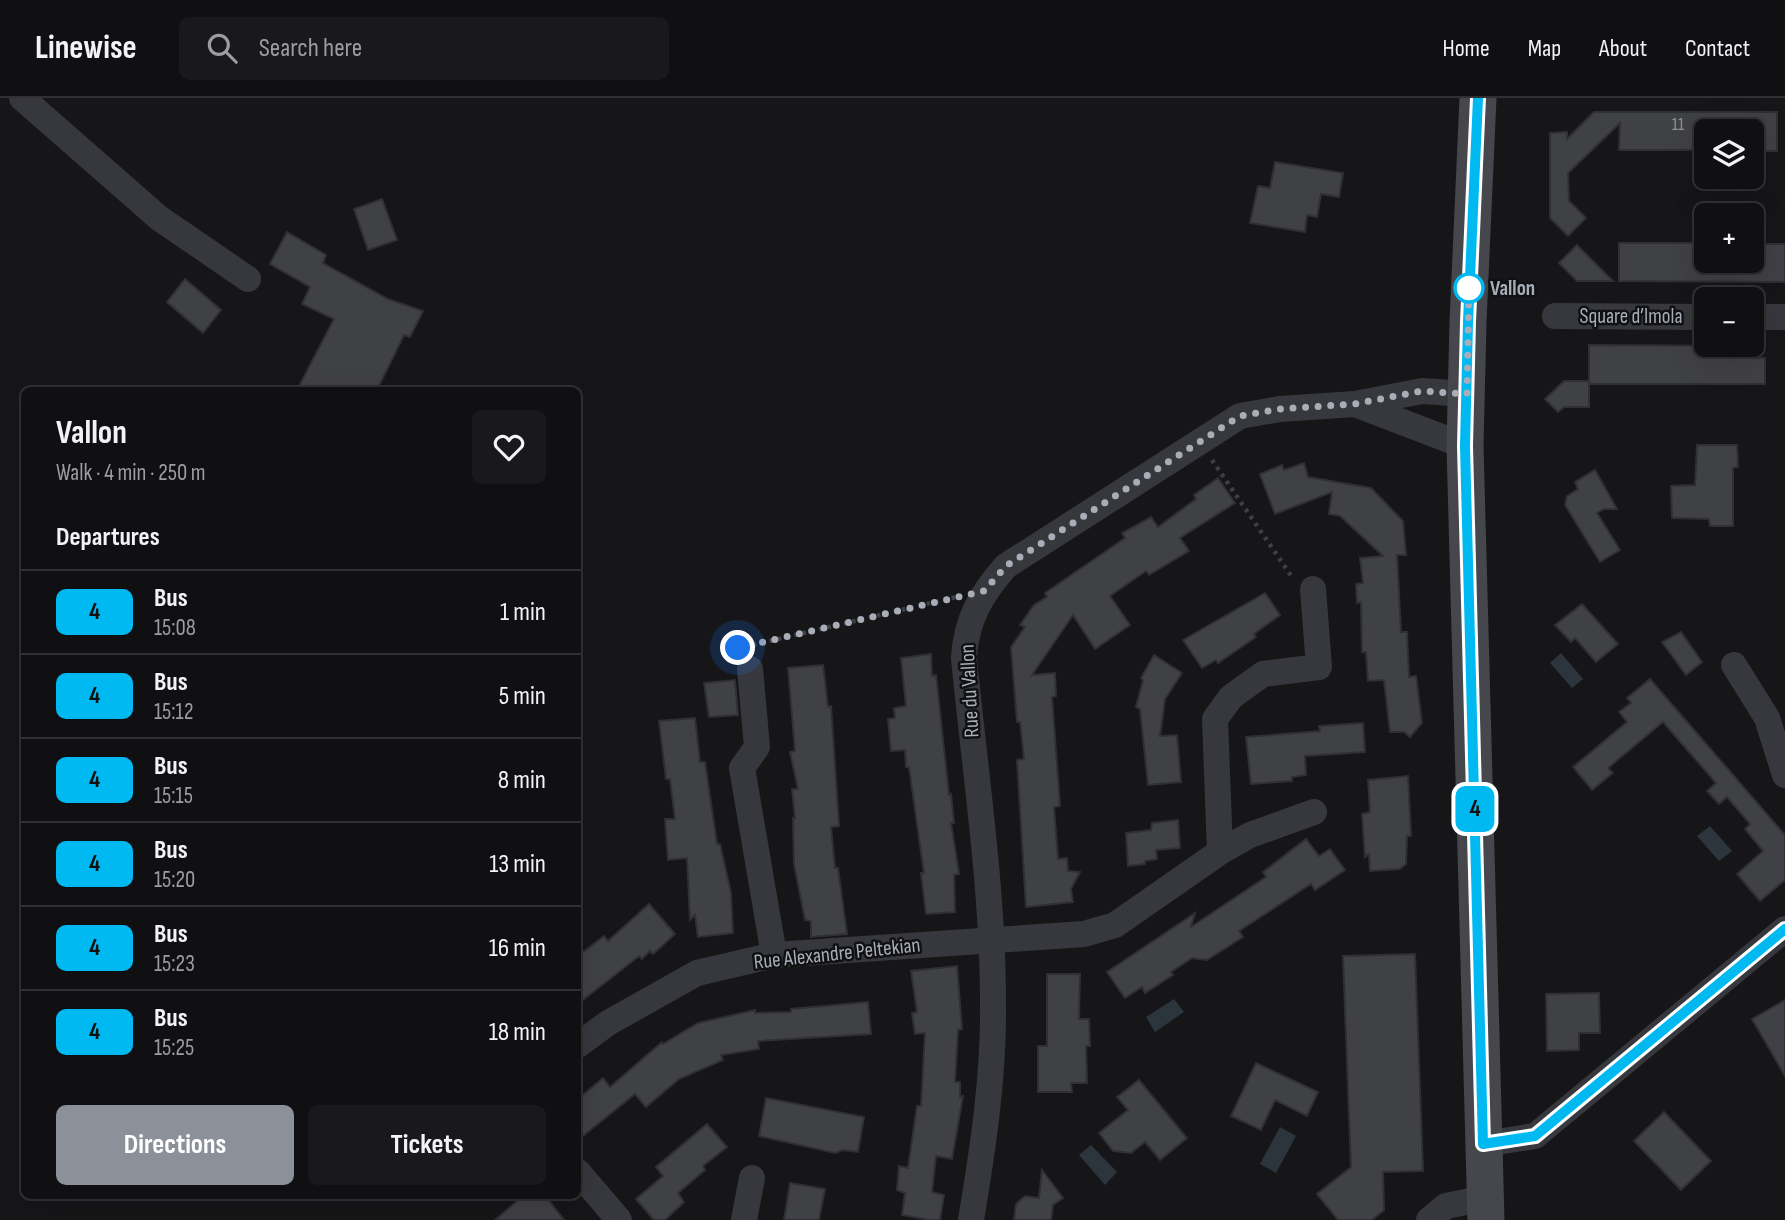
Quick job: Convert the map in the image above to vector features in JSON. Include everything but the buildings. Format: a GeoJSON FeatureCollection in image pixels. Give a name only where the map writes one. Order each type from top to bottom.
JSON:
{"type":"FeatureCollection","features":[{"type":"Feature","properties":{"kind":"main road"},"geometry":{"type":"LineString","coordinates":[[1478,98],[1465,446],[1486,1209]]}},
{"type":"Feature","properties":{"kind":"street"},"geometry":{"type":"LineString","coordinates":[[22,98],[159,218],[248,279]]}},
{"type":"Feature","properties":{"kind":"street","name":"Square d’Imola"},"geometry":{"type":"LineString","coordinates":[[1555,316],[1694,317]]}},
{"type":"Feature","properties":{"kind":"street"},"geometry":{"type":"LineString","coordinates":[[1764,317],[1785,317]]}},
{"type":"Feature","properties":{"kind":"street","name":"Rue du Vallon"},"geometry":{"type":"LineString","coordinates":[[971,1220],[990,1091],[993,1005],[992,940],[964,659],[965,637],[972,613],[984,591],[1006,566],[1240,416],[1280,409],[1354,404],[1422,391],[1467,394]]}},
{"type":"Feature","properties":{"kind":"street","name":"Rue du Vallon"},"geometry":{"type":"LineString","coordinates":[[1354,404],[1465,446]]}},
{"type":"Feature","properties":{"kind":"street"},"geometry":{"type":"LineString","coordinates":[[1220,852],[1215,719],[1231,697],[1263,674],[1319,667],[1313,589]]}},
{"type":"Feature","properties":{"kind":"street"},"geometry":{"type":"LineString","coordinates":[[1734,665],[1767,718],[1785,775]]}},
{"type":"Feature","properties":{"kind":"street"},"geometry":{"type":"LineString","coordinates":[[750,669],[757,747],[742,768],[774,955]]}},
{"type":"Feature","properties":{"kind":"street","name":"Rue Alexandre Peltekian"},"geometry":{"type":"LineString","coordinates":[[581,1043],[608,1023],[697,973],[774,955],[1084,934],[1115,925],[1220,852],[1250,835],[1314,812]]}},
{"type":"Feature","properties":{"kind":"street"},"geometry":{"type":"LineString","coordinates":[[1483,1144],[1535,1136],[1785,929]]}},
{"type":"Feature","properties":{"kind":"street"},"geometry":{"type":"LineString","coordinates":[[581,1176],[619,1220]]}},
{"type":"Feature","properties":{"kind":"street"},"geometry":{"type":"LineString","coordinates":[[744,1220],[751,1178]]}},
{"type":"Feature","properties":{"kind":"street"},"geometry":{"type":"LineString","coordinates":[[1429,1220],[1446,1206],[1486,1209]]}},
{"type":"Feature","properties":{"kind":"path"},"geometry":{"type":"LineString","coordinates":[[1200,442],[1292,577],[1313,589]]}},
{"type":"Feature","properties":{"kind":"path"},"geometry":{"type":"LineString","coordinates":[[750,669],[738,648],[984,591]]}},
{"type":"Feature","properties":{"kind":"shaded area"},"geometry":{"type":"Polygon","coordinates":[[[1561,653],[1583,679],[1572,688],[1550,663],[1561,653]]]}},
{"type":"Feature","properties":{"kind":"shaded area"},"geometry":{"type":"Polygon","coordinates":[[[1710,826],[1732,851],[1719,861],[1697,836],[1710,826]]]}},
{"type":"Feature","properties":{"kind":"shaded area"},"geometry":{"type":"Polygon","coordinates":[[[1174,999],[1184,1012],[1155,1032],[1146,1017],[1174,999]]]}},
{"type":"Feature","properties":{"kind":"shaded area"},"geometry":{"type":"Polygon","coordinates":[[[1280,1127],[1296,1136],[1276,1173],[1260,1164],[1280,1127]]]}},
{"type":"Feature","properties":{"kind":"shaded area"},"geometry":{"type":"Polygon","coordinates":[[[1091,1145],[1117,1172],[1105,1185],[1079,1155],[1091,1145]]]}},
{"type":"Feature","properties":{"kind":"bus line","name":"4"},"geometry":{"type":"LineString","coordinates":[[1478,98],[1465,446],[1483,1144],[1535,1136],[1785,929]]}},
{"type":"Feature","properties":{"kind":"place","name":"Vallon"},"geometry":{"type":"Point","coordinates":[1469,288]}},
{"type":"Feature","properties":{"kind":"route"},"geometry":{"type":"LineString","coordinates":[[738,648],[984,591],[1006,566],[1240,416],[1280,409],[1354,404],[1422,391],[1467,394],[1469,288]]}}]}
